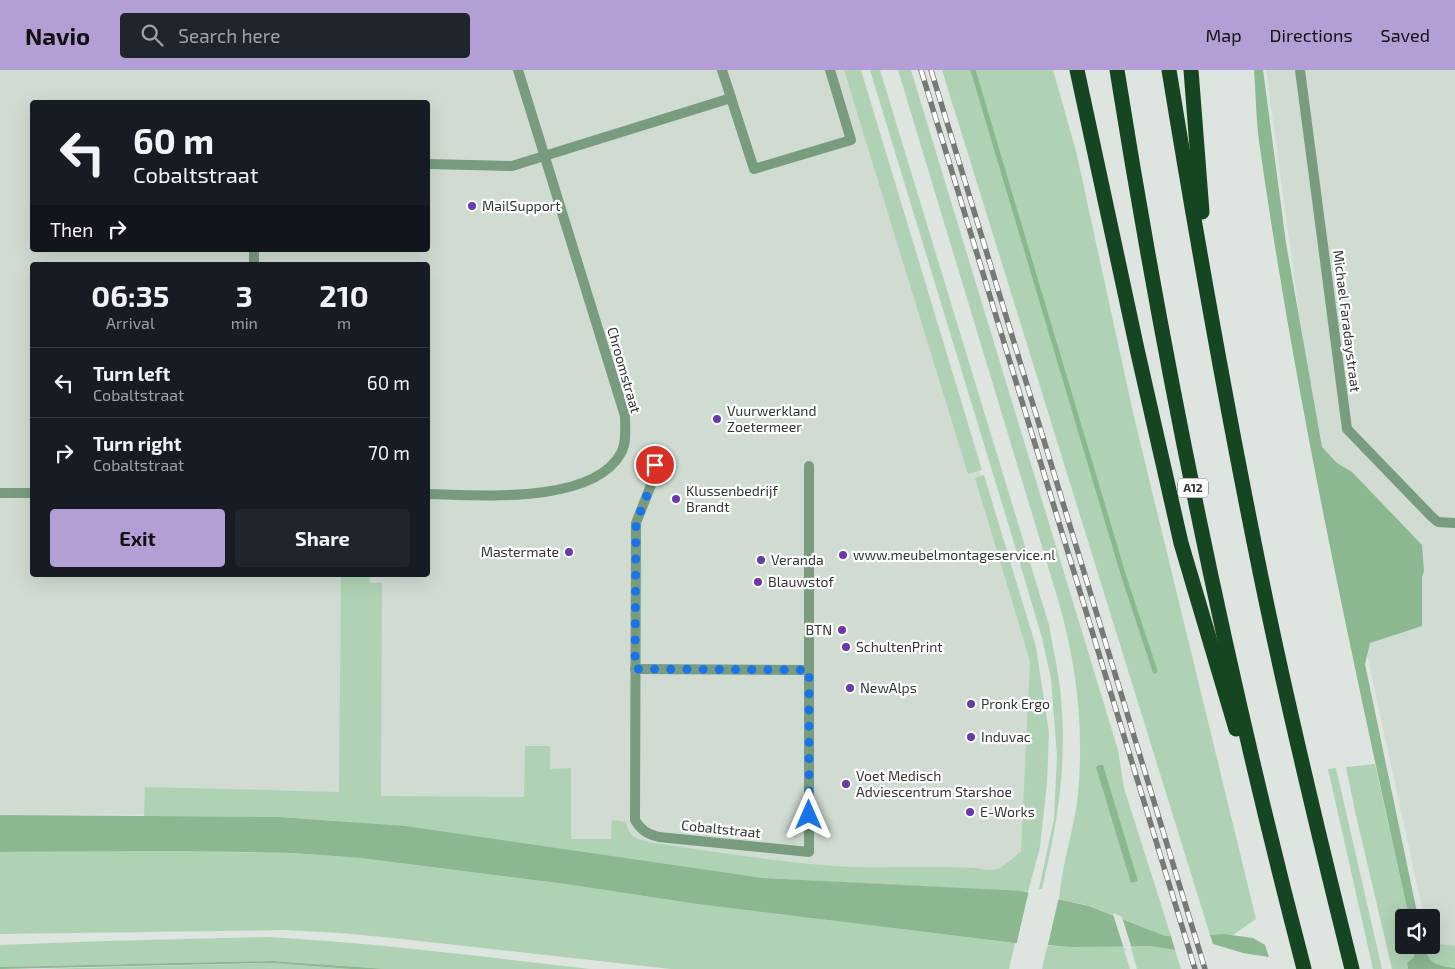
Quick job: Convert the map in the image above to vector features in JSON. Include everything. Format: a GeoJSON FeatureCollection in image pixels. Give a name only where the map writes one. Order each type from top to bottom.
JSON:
{"type":"FeatureCollection","features":[{"type":"Feature","properties":{"kind":"highway","name":"A12"},"geometry":{"type":"LineString","coordinates":[[1077,70],[1181,543],[1287,903]]}},
{"type":"Feature","properties":{"kind":"highway","name":"A12"},"geometry":{"type":"LineString","coordinates":[[1117,70],[1154,290],[1201,532],[1224,638],[1304,969]]}},
{"type":"Feature","properties":{"kind":"highway"},"geometry":{"type":"LineString","coordinates":[[1169,70],[1208,303],[1251,530],[1284,685],[1352,969]]}},
{"type":"Feature","properties":{"kind":"highway"},"geometry":{"type":"LineString","coordinates":[[1191,70],[1208,303]]}},
{"type":"Feature","properties":{"kind":"street","name":"Chroomstraat"},"geometry":{"type":"LineString","coordinates":[[430,494],[520,495],[550,492],[574,486],[597,476],[612,466],[622,452],[625,435],[625,416],[518,70]]}},
{"type":"Feature","properties":{"kind":"street"},"geometry":{"type":"LineString","coordinates":[[722,70],[754,169],[850,140],[830,70]]}},
{"type":"Feature","properties":{"kind":"street","name":"Michael Faradaystraat"},"geometry":{"type":"LineString","coordinates":[[1300,70],[1347,429],[1432,517],[1438,522],[1455,523]]}},
{"type":"Feature","properties":{"kind":"street"},"geometry":{"type":"LineString","coordinates":[[430,164],[512,166],[730,98]]}},
{"type":"Feature","properties":{"kind":"street","name":"Cobaltstraat"},"geometry":{"type":"LineString","coordinates":[[655,465],[651,485],[636,523],[634,820],[647,834],[659,837],[809,852],[809,466]]}},
{"type":"Feature","properties":{"kind":"street"},"geometry":{"type":"LineString","coordinates":[[0,493],[30,493]]}},
{"type":"Feature","properties":{"kind":"street"},"geometry":{"type":"LineString","coordinates":[[635,669],[809,670]]}},
{"type":"Feature","properties":{"kind":"shaded area"},"geometry":{"type":"Polygon","coordinates":[[[0,70],[855,70],[948,365],[992,513],[1034,667],[1025,886],[713,863],[278,814],[0,815],[0,70]]]}},
{"type":"Feature","properties":{"kind":"shaded area"},"geometry":{"type":"Polygon","coordinates":[[[844,70],[861,70],[982,470],[968,474],[844,70]]]}},
{"type":"Feature","properties":{"kind":"shaded area"},"geometry":{"type":"Polygon","coordinates":[[[870,70],[880,70],[1049,625],[1060,690],[1063,757],[1056,823],[1042,889],[1039,889],[1054,819],[1057,756],[1051,679],[1042,638],[1011,533],[870,70]]]}},
{"type":"Feature","properties":{"kind":"shaded area"},"geometry":{"type":"Polygon","coordinates":[[[898,70],[911,70],[1118,750],[1124,788],[1171,936],[1143,929],[1090,906],[1059,899],[1076,808],[1080,770],[1078,698],[1075,674],[1059,603],[898,70]]]}},
{"type":"Feature","properties":{"kind":"shaded area"},"geometry":{"type":"Polygon","coordinates":[[[942,70],[1053,70],[1076,151],[1134,417],[1256,919],[1233,935],[1210,935],[942,70]]]}},
{"type":"Feature","properties":{"kind":"shaded area"},"geometry":{"type":"Polygon","coordinates":[[[1254,70],[1263,70],[1286,243],[1322,447],[1337,463],[1352,472],[1422,545],[1424,571],[1422,577],[1422,626],[1370,643],[1365,664],[1416,909],[1407,909],[1327,534],[1291,342],[1257,119],[1254,70]]]}},
{"type":"Feature","properties":{"kind":"shaded area"},"geometry":{"type":"Polygon","coordinates":[[[1266,70],[1455,70],[1455,962],[1433,959],[1432,954],[1440,954],[1440,909],[1422,909],[1321,442],[1303,341],[1266,70]]]}},
{"type":"Feature","properties":{"kind":"shaded area"},"geometry":{"type":"Polygon","coordinates":[[[984,475],[1036,647],[1049,733],[1047,783],[1040,847],[1028,892],[763,878],[338,821],[280,817],[144,816],[145,787],[339,792],[341,577],[369,577],[370,583],[382,583],[381,796],[524,797],[525,746],[550,746],[550,769],[571,768],[571,839],[611,839],[612,820],[626,822],[632,836],[643,841],[777,860],[852,867],[962,867],[991,870],[1002,867],[1021,851],[1030,661],[975,478],[984,475]]]}},
{"type":"Feature","properties":{"kind":"shaded area"},"geometry":{"type":"Polygon","coordinates":[[[1375,764],[1407,909],[1395,909],[1395,954],[1414,954],[1414,957],[1407,963],[1408,969],[1392,969],[1346,767],[1375,764]]]}},
{"type":"Feature","properties":{"kind":"shaded area"},"geometry":{"type":"Polygon","coordinates":[[[1103,765],[1138,881],[1131,883],[1096,767],[1103,765]]]}},
{"type":"Feature","properties":{"kind":"shaded area"},"geometry":{"type":"Polygon","coordinates":[[[1336,768],[1382,969],[1373,969],[1328,769],[1336,768]]]}},
{"type":"Feature","properties":{"kind":"shaded area"},"geometry":{"type":"Polygon","coordinates":[[[0,815],[280,817],[405,826],[763,878],[1021,891],[1089,906],[1144,928],[1171,936],[1175,950],[1150,946],[1074,947],[1015,943],[697,904],[565,884],[361,858],[245,852],[0,852],[0,815]]]}},
{"type":"Feature","properties":{"kind":"shaded area"},"geometry":{"type":"Polygon","coordinates":[[[164,851],[293,853],[361,858],[565,884],[697,904],[1015,943],[1009,969],[671,969],[402,939],[285,930],[0,934],[0,852],[164,851]]]}},
{"type":"Feature","properties":{"kind":"shaded area"},"geometry":{"type":"Polygon","coordinates":[[[1223,934],[1253,938],[1265,945],[1269,957],[1243,953],[1213,944],[1210,935],[1223,934]]]}},
{"type":"Feature","properties":{"kind":"shaded area"},"geometry":{"type":"Polygon","coordinates":[[[269,937],[390,947],[590,969],[386,969],[272,961],[0,967],[0,945],[269,937]]]}},
{"type":"Feature","properties":{"kind":"shaded area"},"geometry":{"type":"Polygon","coordinates":[[[1440,944],[1455,946],[1455,968],[1436,964],[1428,954],[1440,954],[1440,944]]]}},
{"type":"Feature","properties":{"kind":"shaded area"},"geometry":{"type":"Polygon","coordinates":[[[1047,946],[1150,946],[1175,950],[1181,969],[1137,969],[1131,948],[1124,950],[1130,969],[1042,969],[1047,946]]]}},
{"type":"Feature","properties":{"kind":"shaded area"},"geometry":{"type":"Polygon","coordinates":[[[1414,954],[1427,954],[1435,963],[1455,969],[1408,969],[1407,963],[1414,957],[1414,954]]]}},
{"type":"Feature","properties":{"kind":"shaded area"},"geometry":{"type":"Polygon","coordinates":[[[272,961],[386,969],[351,969],[272,963],[0,969],[0,967],[272,961]]]}},
{"type":"Feature","properties":{"kind":"shaded area"},"geometry":{"type":"Polygon","coordinates":[[[272,963],[351,969],[35,969],[272,963]]]}},
{"type":"Feature","properties":{"kind":"pier"},"geometry":{"type":"Polygon","coordinates":[[[1029,890],[1059,897],[1047,949],[1016,946],[1029,890]]]}},
{"type":"Feature","properties":{"kind":"pier"},"geometry":{"type":"Polygon","coordinates":[[[1114,913],[1122,917],[1132,949],[1124,949],[1114,913]]]}},
{"type":"Feature","properties":{"kind":"waterway"},"geometry":{"type":"LineString","coordinates":[[973,70],[1124,577],[1155,671]]}},
{"type":"Feature","properties":{"kind":"railway"},"geometry":{"type":"LineString","coordinates":[[921,70],[1195,969]]}},
{"type":"Feature","properties":{"kind":"railway"},"geometry":{"type":"LineString","coordinates":[[931,70],[1205,969]]}},
{"type":"Feature","properties":{"kind":"place","name":"MailSupport"},"geometry":{"type":"Point","coordinates":[472,206]}},
{"type":"Feature","properties":{"kind":"place","name":"Vuurwerkland Zoetermeer"},"geometry":{"type":"Point","coordinates":[717,419]}},
{"type":"Feature","properties":{"kind":"place","name":"Klussenbedrijf Brandt"},"geometry":{"type":"Point","coordinates":[676,499]}},
{"type":"Feature","properties":{"kind":"place","name":"Mastermate"},"geometry":{"type":"Point","coordinates":[569,552]}},
{"type":"Feature","properties":{"kind":"place","name":"www.meubelmontageservice.nl"},"geometry":{"type":"Point","coordinates":[843,555]}},
{"type":"Feature","properties":{"kind":"place","name":"Veranda"},"geometry":{"type":"Point","coordinates":[761,560]}},
{"type":"Feature","properties":{"kind":"place","name":"Blauwstof"},"geometry":{"type":"Point","coordinates":[758,582]}},
{"type":"Feature","properties":{"kind":"place","name":"BTN"},"geometry":{"type":"Point","coordinates":[842,630]}},
{"type":"Feature","properties":{"kind":"place","name":"SchultenPrint"},"geometry":{"type":"Point","coordinates":[846,647]}},
{"type":"Feature","properties":{"kind":"place","name":"NewAlps"},"geometry":{"type":"Point","coordinates":[850,688]}},
{"type":"Feature","properties":{"kind":"place","name":"Pronk Ergo"},"geometry":{"type":"Point","coordinates":[971,704]}},
{"type":"Feature","properties":{"kind":"place","name":"Induvac"},"geometry":{"type":"Point","coordinates":[971,737]}},
{"type":"Feature","properties":{"kind":"place","name":"Voet Medisch Adviescentrum Starshoe"},"geometry":{"type":"Point","coordinates":[846,784]}},
{"type":"Feature","properties":{"kind":"place","name":"E-Works"},"geometry":{"type":"Point","coordinates":[970,812]}},
{"type":"Feature","properties":{"kind":"route"},"geometry":{"type":"LineString","coordinates":[[655,465],[651,485],[643,501],[636,523],[635,669],[809,670],[809,815]]}}]}
